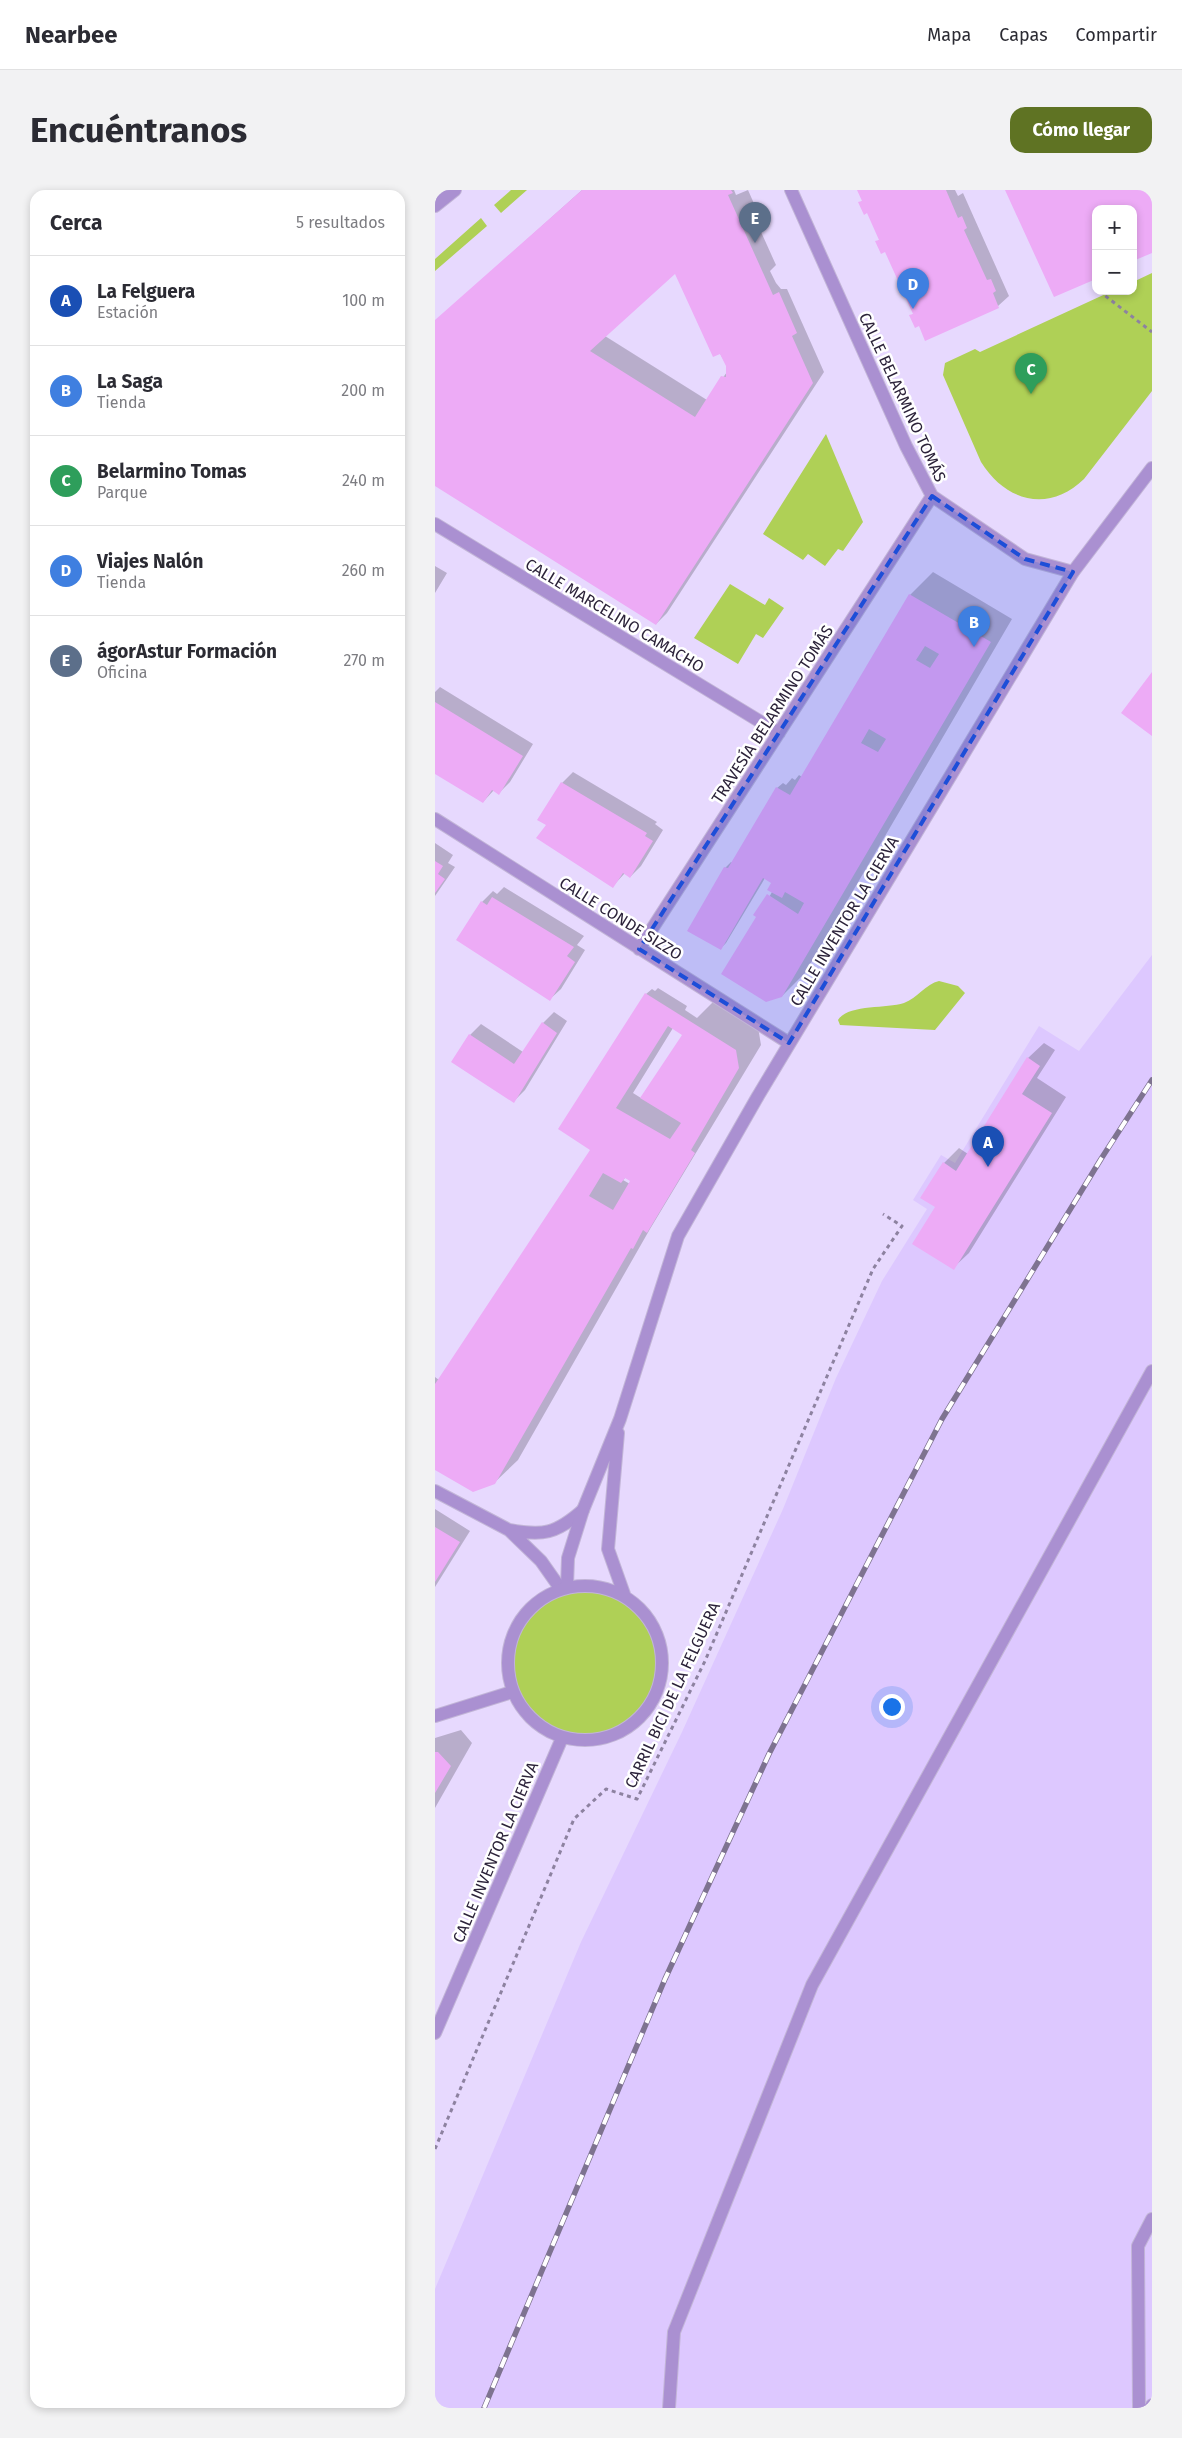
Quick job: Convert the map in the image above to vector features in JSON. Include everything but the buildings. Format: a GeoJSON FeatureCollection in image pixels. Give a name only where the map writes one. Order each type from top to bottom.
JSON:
{"type":"FeatureCollection","features":[{"type":"Feature","properties":{"kind":"street"},"geometry":{"type":"LineString","coordinates":[[435,206],[455,190]]}},
{"type":"Feature","properties":{"kind":"street","name":"CALLE BELARMINO TOMÁS"},"geometry":{"type":"LineString","coordinates":[[791,190],[906,446],[932,496],[1025,559],[1073,572]]}},
{"type":"Feature","properties":{"kind":"street","name":"CALLE INVENTOR LA CIERVA"},"geometry":{"type":"LineString","coordinates":[[563,1587],[568,1558],[583,1510],[620,1419],[678,1236],[789,1043],[1073,572],[1152,468]]}},
{"type":"Feature","properties":{"kind":"street","name":"TRAVESÍA BELARMINO TOMÁS"},"geometry":{"type":"LineString","coordinates":[[639,948],[932,496]]}},
{"type":"Feature","properties":{"kind":"street","name":"CALLE MARCELINO CAMACHO"},"geometry":{"type":"LineString","coordinates":[[435,524],[779,733]]}},
{"type":"Feature","properties":{"kind":"street","name":"CALLE CONDE SIZZO"},"geometry":{"type":"LineString","coordinates":[[435,819],[789,1043]]}},
{"type":"Feature","properties":{"kind":"street"},"geometry":{"type":"LineString","coordinates":[[669,2408],[674,2332],[812,1985],[1152,1370]]}},
{"type":"Feature","properties":{"kind":"street","name":"CALLE INVENTOR LA CIERVA"},"geometry":{"type":"LineString","coordinates":[[620,1419],[608,1549],[624,1594]]}},
{"type":"Feature","properties":{"kind":"street"},"geometry":{"type":"LineString","coordinates":[[435,1491],[509,1530],[541,1561],[563,1587]]}},
{"type":"Feature","properties":{"kind":"street","name":"CALLE INVENTOR LA CIERVA"},"geometry":{"type":"LineString","coordinates":[[509,1530],[536,1535],[565,1526],[583,1510]]}},
{"type":"Feature","properties":{"kind":"street"},"geometry":{"type":"LineString","coordinates":[[597,1585],[624,1594],[640,1606],[653,1624],[663,1655],[657,1696],[637,1722],[599,1741],[562,1738],[533,1722],[512,1692],[508,1649],[523,1614],[563,1587],[597,1585]]}},
{"type":"Feature","properties":{"kind":"street"},"geometry":{"type":"LineString","coordinates":[[435,1716],[512,1692]]}},
{"type":"Feature","properties":{"kind":"street","name":"CALLE INVENTOR LA CIERVA"},"geometry":{"type":"LineString","coordinates":[[435,2033],[562,1738]]}},
{"type":"Feature","properties":{"kind":"street"},"geometry":{"type":"LineString","coordinates":[[1139,2408],[1138,2246],[1152,2219]]}},
{"type":"Feature","properties":{"kind":"path"},"geometry":{"type":"LineString","coordinates":[[1103,295],[1152,332]]}},
{"type":"Feature","properties":{"kind":"path","name":"CARRIL BICI DE LA FELGUERA"},"geometry":{"type":"LineString","coordinates":[[435,2149],[574,1819],[606,1789],[637,1800],[705,1661],[873,1269],[902,1226],[883,1214]]}},
{"type":"Feature","properties":{"kind":"highlighted area"},"geometry":{"type":"Polygon","coordinates":[[[932,496],[1025,559],[1073,572],[789,1043],[639,949],[932,496]]]}},
{"type":"Feature","properties":{"kind":"shaded area"},"geometry":{"type":"Polygon","coordinates":[[[1152,955],[1152,2408],[435,2408],[435,2289],[581,1942],[682,1732],[783,1509],[836,1378],[882,1281],[927,1209],[913,1200],[941,1155],[955,1163],[1039,1026],[1079,1051],[1152,955]]]}},
{"type":"Feature","properties":{"kind":"green space"},"geometry":{"type":"Polygon","coordinates":[[[511,190],[527,190],[501,213],[494,205],[511,190]]]}},
{"type":"Feature","properties":{"kind":"green space"},"geometry":{"type":"Polygon","coordinates":[[[481,218],[487,226],[435,271],[435,259],[481,218]]]}},
{"type":"Feature","properties":{"kind":"green space"},"geometry":{"type":"Polygon","coordinates":[[[1152,273],[1152,391],[1084,479],[1071,490],[1043,499],[1015,494],[991,476],[981,462],[943,375],[945,363],[975,349],[980,352],[1103,295],[1137,295],[1137,280],[1152,273]]]}},
{"type":"Feature","properties":{"kind":"green space"},"geometry":{"type":"Polygon","coordinates":[[[826,434],[863,522],[843,551],[838,549],[825,566],[808,554],[803,560],[763,534],[826,434]]]}},
{"type":"Feature","properties":{"kind":"green space"},"geometry":{"type":"Polygon","coordinates":[[[730,584],[765,605],[769,598],[784,608],[763,638],[756,634],[738,664],[694,638],[730,584]]]}},
{"type":"Feature","properties":{"kind":"green space"},"geometry":{"type":"Polygon","coordinates":[[[939,981],[958,986],[965,993],[935,1030],[840,1025],[838,1020],[850,1011],[904,1003],[939,981]]]}},
{"type":"Feature","properties":{"kind":"green space"},"geometry":{"type":"Polygon","coordinates":[[[585,1586],[600,1587],[615,1592],[640,1608],[656,1633],[661,1648],[661,1678],[656,1693],[640,1718],[615,1734],[600,1739],[585,1740],[570,1739],[555,1734],[530,1718],[514,1693],[509,1678],[508,1663],[509,1648],[514,1633],[530,1608],[555,1592],[570,1587],[585,1586]]]}},
{"type":"Feature","properties":{"kind":"railway"},"geometry":{"type":"LineString","coordinates":[[484,2408],[665,1979],[769,1754],[942,1419],[1101,1159],[1152,1080]]}},
{"type":"Feature","properties":{"kind":"place","name":"ágorAstur Formación"},"geometry":{"type":"Point","coordinates":[755,243]}},
{"type":"Feature","properties":{"kind":"place","name":"Viajes Nalón"},"geometry":{"type":"Point","coordinates":[913,309]}},
{"type":"Feature","properties":{"kind":"place","name":"Belarmino Tomas"},"geometry":{"type":"Point","coordinates":[1031,394]}},
{"type":"Feature","properties":{"kind":"place","name":"La Saga"},"geometry":{"type":"Point","coordinates":[974,647]}},
{"type":"Feature","properties":{"kind":"place","name":"La Felguera"},"geometry":{"type":"Point","coordinates":[988,1167]}}]}
